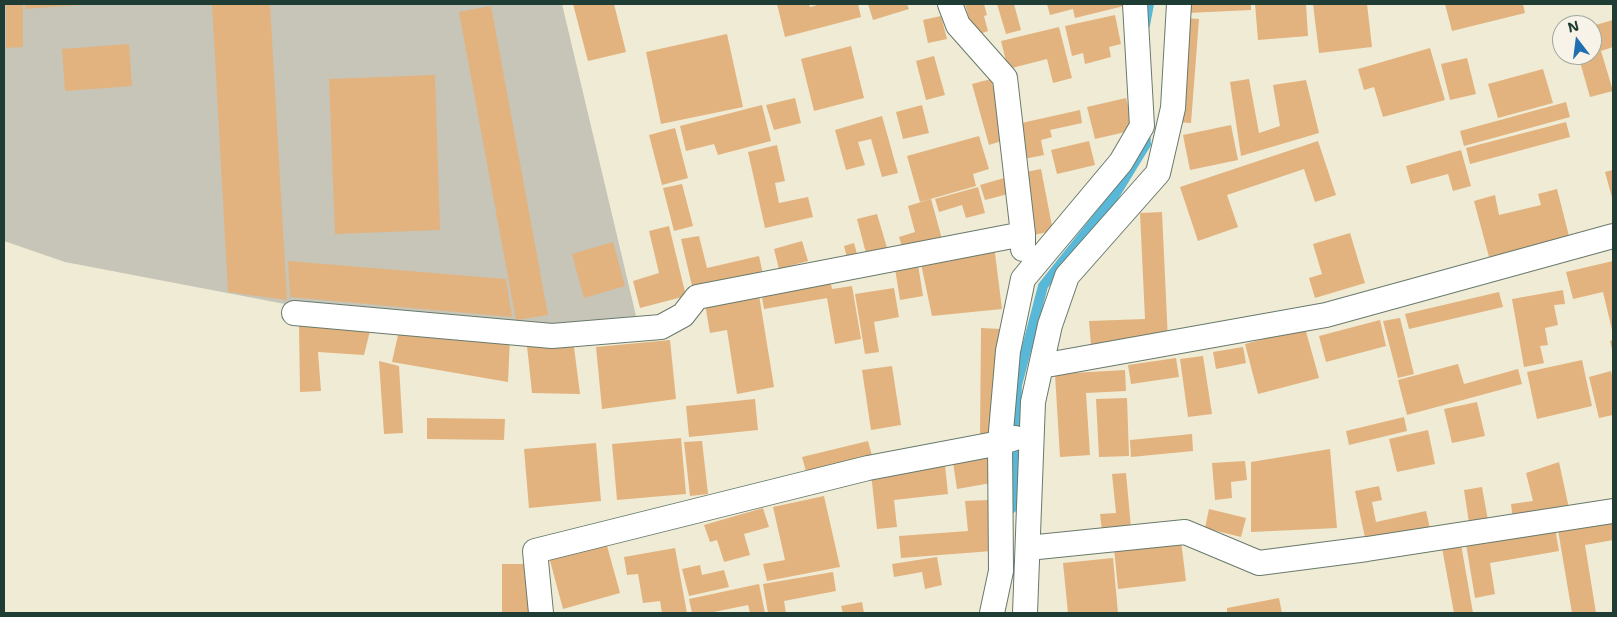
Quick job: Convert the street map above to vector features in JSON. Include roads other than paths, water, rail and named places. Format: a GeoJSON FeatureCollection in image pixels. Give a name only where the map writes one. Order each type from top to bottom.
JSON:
{"type":"FeatureCollection","features":[{"type":"Feature","properties":{"kind":"street"},"geometry":{"type":"LineString","coordinates":[[950,4],[958,25],[1005,78],[1024,234],[1023,279],[1008,351],[1028,548],[1025,613]]}},
{"type":"Feature","properties":{"kind":"street"},"geometry":{"type":"LineString","coordinates":[[1023,279],[1121,162],[1142,126],[1135,4]]}},
{"type":"Feature","properties":{"kind":"street"},"geometry":{"type":"LineString","coordinates":[[992,613],[1001,571],[1017,439],[1033,402],[1050,325],[1067,276],[1158,173],[1173,108],[1179,4]]}},
{"type":"Feature","properties":{"kind":"street"},"geometry":{"type":"LineString","coordinates":[[294,313],[552,336],[661,327],[682,315],[697,297],[1024,234]]}},
{"type":"Feature","properties":{"kind":"street"},"geometry":{"type":"LineString","coordinates":[[1041,366],[1326,315],[1613,236]]}},
{"type":"Feature","properties":{"kind":"street"},"geometry":{"type":"LineString","coordinates":[[541,613],[535,551],[868,468],[1017,439]]}},
{"type":"Feature","properties":{"kind":"street"},"geometry":{"type":"LineString","coordinates":[[1028,548],[1185,532],[1259,563],[1367,549],[1613,511]]}},
{"type":"Feature","properties":{"kind":"waterway"},"geometry":{"type":"LineString","coordinates":[[1145,25],[1149,4]]}},
{"type":"Feature","properties":{"kind":"waterway"},"geometry":{"type":"LineString","coordinates":[[1012,508],[1017,385],[1043,286],[1113,198],[1146,144],[1145,129]]}}]}
